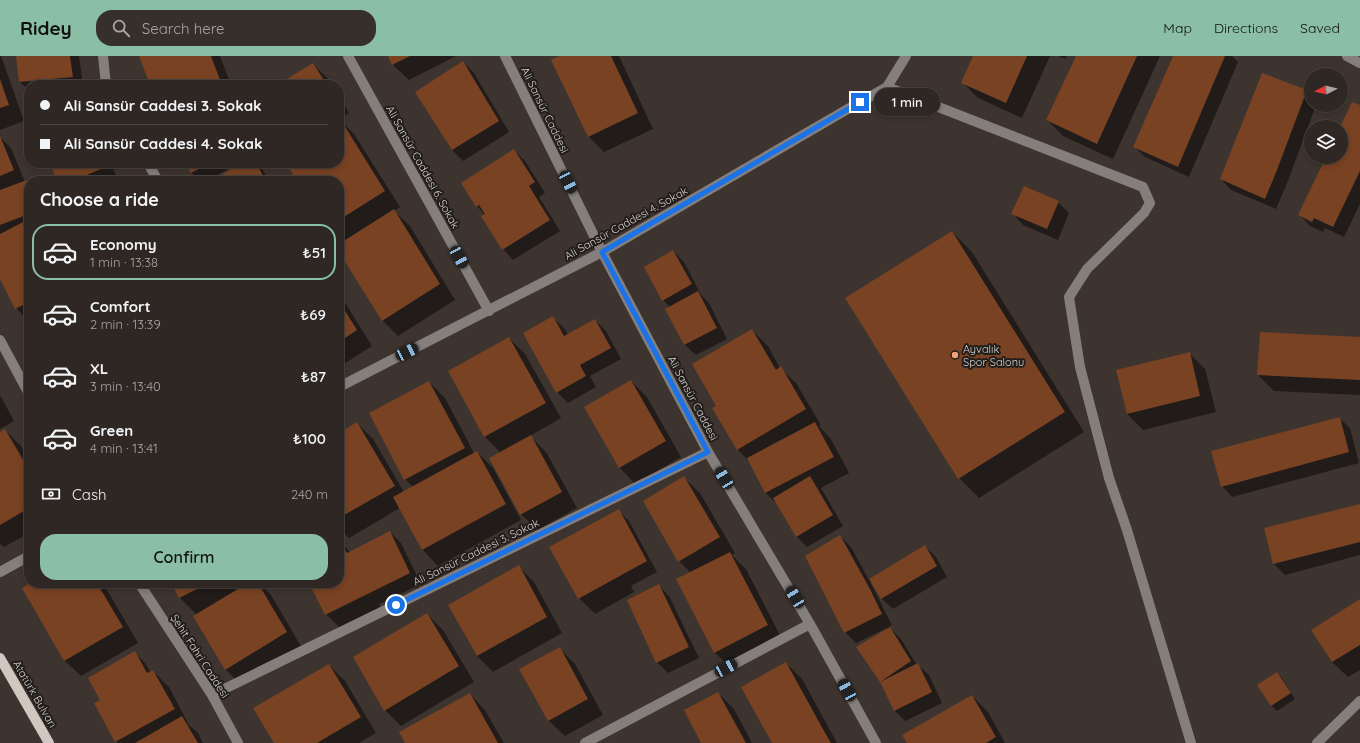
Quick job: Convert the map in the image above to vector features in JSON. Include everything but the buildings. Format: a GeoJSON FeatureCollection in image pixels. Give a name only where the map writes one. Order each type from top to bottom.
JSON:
{"type":"FeatureCollection","features":[{"type":"Feature","properties":{"kind":"main road","name":"Atatürk Bulvarı"},"geometry":{"type":"LineString","coordinates":[[0,658],[49,743]]}},
{"type":"Feature","properties":{"kind":"street"},"geometry":{"type":"LineString","coordinates":[[103,56],[105,80]]}},
{"type":"Feature","properties":{"kind":"street","name":"Ali Sansür Caddesi 6. Sokak"},"geometry":{"type":"LineString","coordinates":[[348,56],[489,311]]}},
{"type":"Feature","properties":{"kind":"street","name":"Ali Sansür Caddesi"},"geometry":{"type":"LineString","coordinates":[[505,56],[602,252],[708,452],[810,624],[876,743]]}},
{"type":"Feature","properties":{"kind":"street","name":"Ali Sansür Caddesi 4. Sokak"},"geometry":{"type":"LineString","coordinates":[[344,384],[602,252],[887,87],[906,56]]}},
{"type":"Feature","properties":{"kind":"street"},"geometry":{"type":"LineString","coordinates":[[1347,56],[1360,63]]}},
{"type":"Feature","properties":{"kind":"street"},"geometry":{"type":"LineString","coordinates":[[887,87],[1143,187],[1150,203],[1144,213],[1087,269],[1069,297],[1080,367],[1109,478],[1132,546],[1191,743]]}},
{"type":"Feature","properties":{"kind":"street"},"geometry":{"type":"LineString","coordinates":[[0,340],[24,385]]}},
{"type":"Feature","properties":{"kind":"street","name":"Ali Sansür Caddesi 3. Sokak"},"geometry":{"type":"LineString","coordinates":[[212,696],[708,452]]}},
{"type":"Feature","properties":{"kind":"street"},"geometry":{"type":"LineString","coordinates":[[0,572],[24,559]]}},
{"type":"Feature","properties":{"kind":"street","name":"Şehit Fahri Caddesi"},"geometry":{"type":"LineString","coordinates":[[142,588],[212,696],[238,743]]}},
{"type":"Feature","properties":{"kind":"street"},"geometry":{"type":"LineString","coordinates":[[585,743],[810,624]]}},
{"type":"Feature","properties":{"kind":"street"},"geometry":{"type":"LineString","coordinates":[[1317,743],[1360,701]]}},
{"type":"Feature","properties":{"kind":"place","name":"Ayvalık Spor Salonu"},"geometry":{"type":"Point","coordinates":[955,355]}},
{"type":"Feature","properties":{"kind":"route"},"geometry":{"type":"LineString","coordinates":[[396,605],[708,452],[602,252],[860,102]]}}]}
